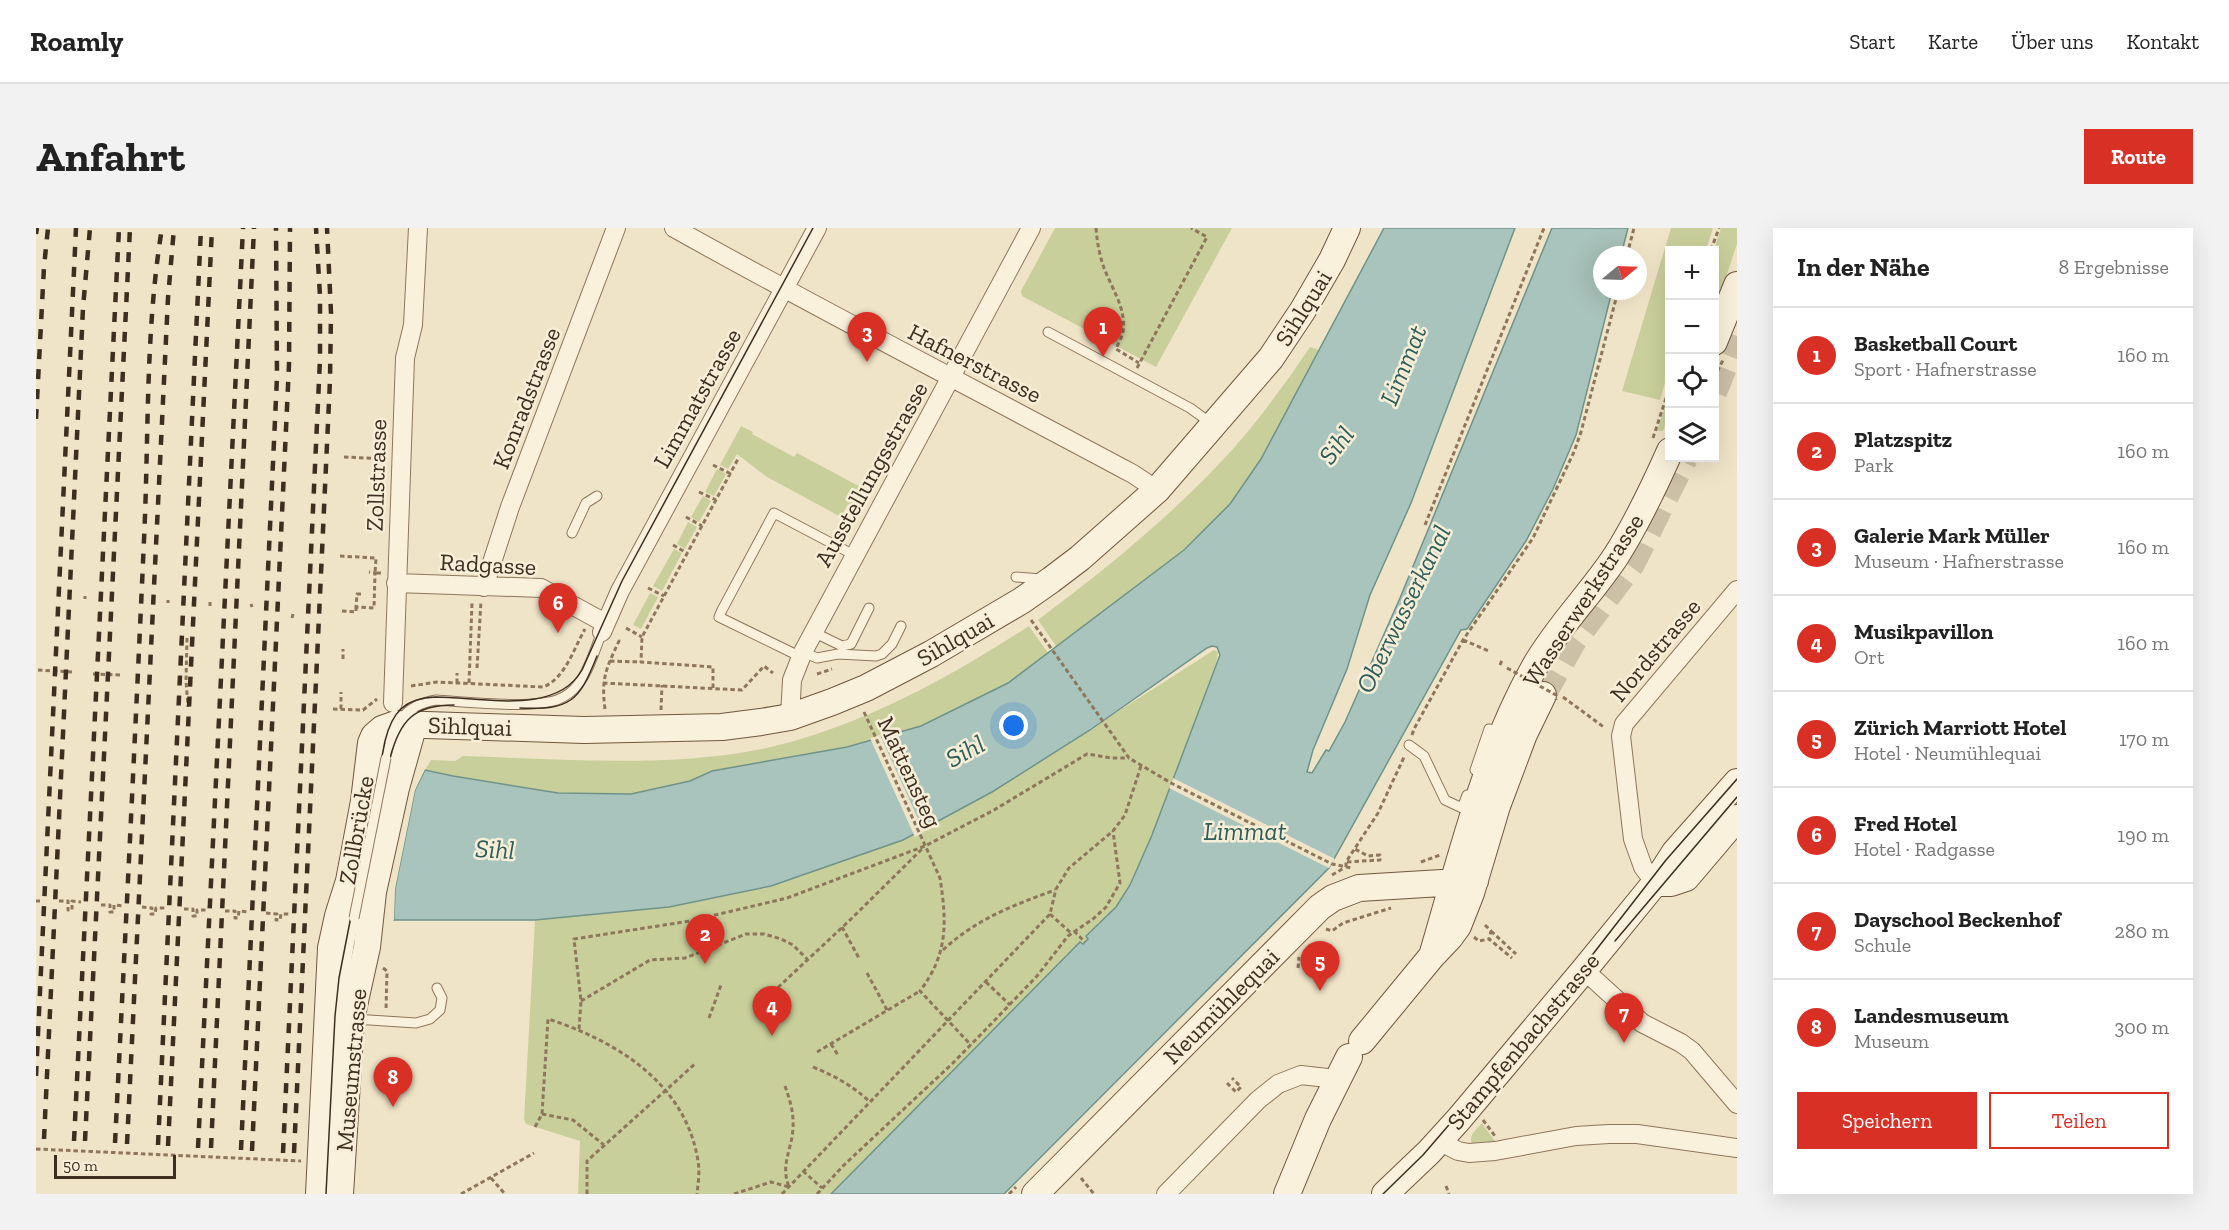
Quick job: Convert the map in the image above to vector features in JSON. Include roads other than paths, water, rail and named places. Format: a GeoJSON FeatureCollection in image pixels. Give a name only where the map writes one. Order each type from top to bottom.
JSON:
{"type":"FeatureCollection","features":[{"type":"Feature","properties":{"kind":"street","name":"Zollstrasse"},"geometry":{"type":"LineString","coordinates":[[399,711],[392,579],[405,358],[413,325],[418,228]]}},
{"type":"Feature","properties":{"kind":"street","name":"Konradstrasse"},"geometry":{"type":"LineString","coordinates":[[479,593],[616,228]]}},
{"type":"Feature","properties":{"kind":"street","name":"Hafnerstrasse"},"geometry":{"type":"LineString","coordinates":[[674,228],[784,289],[1133,474],[1157,490]]}},
{"type":"Feature","properties":{"kind":"street","name":"Limmatstrasse"},"geometry":{"type":"LineString","coordinates":[[597,624],[602,599],[620,591],[817,228]]}},
{"type":"Feature","properties":{"kind":"street","name":"Ausstellungsstrasse"},"geometry":{"type":"LineString","coordinates":[[790,717],[792,680],[802,654],[1031,228]]}},
{"type":"Feature","properties":{"kind":"street","name":"Sihlquai"},"geometry":{"type":"LineString","coordinates":[[399,711],[556,730],[700,728],[790,717],[866,688],[1022,601],[1080,558],[1157,490],[1214,426],[1277,348],[1327,270],[1347,228]]}},
{"type":"Feature","properties":{"kind":"street"},"geometry":{"type":"LineString","coordinates":[[1719,330],[1737,285]]}},
{"type":"Feature","properties":{"kind":"street","name":"Wasserwerkstrasse"},"geometry":{"type":"LineString","coordinates":[[1465,881],[1496,731],[1558,631],[1616,557],[1665,462]]}},
{"type":"Feature","properties":{"kind":"street","name":"Radgasse"},"geometry":{"type":"LineString","coordinates":[[392,579],[479,593],[541,588],[597,624]]}},
{"type":"Feature","properties":{"kind":"street","name":"Nordstrasse"},"geometry":{"type":"LineString","coordinates":[[1655,883],[1643,867],[1633,839],[1621,736],[1624,723],[1737,590]]}},
{"type":"Feature","properties":{"kind":"street","name":"Wasserwerkstrasse"},"geometry":{"type":"LineString","coordinates":[[1287,1194],[1336,1079],[1355,1049],[1432,956],[1497,806],[1524,734],[1555,697]]}},
{"type":"Feature","properties":{"kind":"street","name":"Zollbrücke"},"geometry":{"type":"LineString","coordinates":[[386,758],[374,736],[399,711]]}},
{"type":"Feature","properties":{"kind":"street","name":"Zollbrücke"},"geometry":{"type":"LineString","coordinates":[[331,948],[373,892],[386,758],[399,711]]}},
{"type":"Feature","properties":{"kind":"street","name":"Zollbrücke"},"geometry":{"type":"LineString","coordinates":[[368,947],[354,918],[349,881],[364,801],[386,758]]}},
{"type":"Feature","properties":{"kind":"street","name":"Stampfenbachstrasse"},"geometry":{"type":"LineString","coordinates":[[1385,1194],[1404,1178],[1439,1140],[1584,970],[1655,883],[1675,852],[1737,782]]}},
{"type":"Feature","properties":{"kind":"street"},"geometry":{"type":"LineString","coordinates":[[1655,883],[1671,883],[1686,879],[1737,818]]}},
{"type":"Feature","properties":{"kind":"street","name":"Neumühlequai"},"geometry":{"type":"LineString","coordinates":[[1035,1194],[1320,908],[1333,898],[1359,888],[1465,881]]}},
{"type":"Feature","properties":{"kind":"street","name":"Museumstrasse"},"geometry":{"type":"LineString","coordinates":[[326,1191],[345,1012],[368,947]]}},
{"type":"Feature","properties":{"kind":"street","name":"Museumstrasse"},"geometry":{"type":"LineString","coordinates":[[326,1191],[331,948]]}},
{"type":"Feature","properties":{"kind":"street"},"geometry":{"type":"LineString","coordinates":[[1584,970],[1642,1023],[1692,1051],[1737,1104]]}},
{"type":"Feature","properties":{"kind":"street"},"geometry":{"type":"LineString","coordinates":[[1166,1194],[1258,1100],[1278,1084],[1301,1075],[1336,1079]]}},
{"type":"Feature","properties":{"kind":"street"},"geometry":{"type":"LineString","coordinates":[[1439,1140],[1458,1151],[1468,1153],[1495,1151],[1576,1136],[1609,1134],[1637,1134],[1737,1148]]}},
{"type":"Feature","properties":{"kind":"lane"},"geometry":{"type":"LineString","coordinates":[[1048,332],[1190,408],[1214,426]]}},
{"type":"Feature","properties":{"kind":"lane"},"geometry":{"type":"LineString","coordinates":[[572,533],[586,503],[597,496]]}},
{"type":"Feature","properties":{"kind":"lane"},"geometry":{"type":"LineString","coordinates":[[854,555],[774,513],[718,617],[802,654],[817,658],[838,654],[876,656],[886,652],[901,626]]}},
{"type":"Feature","properties":{"kind":"lane"},"geometry":{"type":"LineString","coordinates":[[1016,577],[1051,580]]}},
{"type":"Feature","properties":{"kind":"lane"},"geometry":{"type":"LineString","coordinates":[[813,632],[842,646],[851,644],[869,608]]}},
{"type":"Feature","properties":{"kind":"lane"},"geometry":{"type":"LineString","coordinates":[[399,711],[436,700],[535,703],[558,699],[570,693],[587,670],[597,624]]}},
{"type":"Feature","properties":{"kind":"lane"},"geometry":{"type":"LineString","coordinates":[[399,711],[419,714],[436,700]]}},
{"type":"Feature","properties":{"kind":"lane"},"geometry":{"type":"LineString","coordinates":[[1474,774],[1496,731]]}},
{"type":"Feature","properties":{"kind":"lane"},"geometry":{"type":"LineString","coordinates":[[1409,745],[1424,756],[1445,800],[1462,808],[1470,786]]}},
{"type":"Feature","properties":{"kind":"lane"},"geometry":{"type":"LineString","coordinates":[[354,918],[345,1012],[416,1023],[430,1019],[441,1010],[442,998],[438,988]]}},
{"type":"Feature","properties":{"kind":"water","name":"Limmat"},"geometry":{"type":"Polygon","coordinates":[[[1384,228],[1515,228],[1411,503],[1370,595],[1347,669],[1313,750],[1307,772],[1312,773],[1326,750],[1329,751],[1345,722],[1400,598],[1552,228],[1628,228],[1623,246],[1593,246],[1593,300],[1610,300],[1576,435],[1553,489],[1526,541],[1467,629],[1461,630],[1329,868],[1004,1194],[831,1194],[1080,942],[1083,944],[1088,939],[1086,936],[1116,907],[1130,885],[1152,835],[1220,655],[1217,647],[1207,648],[1090,730],[992,792],[903,840],[771,886],[669,907],[535,920],[394,920],[395,889],[415,790],[425,770],[558,793],[631,794],[690,781],[712,771],[847,747],[921,726],[1008,683],[1184,550],[1230,504],[1261,459],[1384,228]]]}},
{"type":"Feature","properties":{"kind":"tunnel"},"geometry":{"type":"LineString","coordinates":[[1719,380],[1737,336]]}},
{"type":"Feature","properties":{"kind":"tunnel"},"geometry":{"type":"LineString","coordinates":[[1543,695],[1573,642],[1632,564],[1683,462]]}},
{"type":"Feature","properties":{"kind":"tram line"},"geometry":{"type":"LineString","coordinates":[[326,1194],[339,978],[385,741],[392,722],[402,708],[425,698],[516,701],[555,694],[570,684],[582,670],[622,581],[813,228]]}},
{"type":"Feature","properties":{"kind":"tram line"},"geometry":{"type":"LineString","coordinates":[[520,708],[551,707],[562,705],[570,700],[584,684],[597,656]]}},
{"type":"Feature","properties":{"kind":"tram line"},"geometry":{"type":"LineString","coordinates":[[390,758],[399,734],[411,717],[429,708],[454,705]]}},
{"type":"Feature","properties":{"kind":"tram line"},"geometry":{"type":"LineString","coordinates":[[1383,1194],[1423,1155],[1565,990],[1666,860],[1737,779]]}},
{"type":"Feature","properties":{"kind":"tram line"},"geometry":{"type":"LineString","coordinates":[[1615,941],[1737,797]]}},
{"type":"Feature","properties":{"kind":"railway"},"geometry":{"type":"LineString","coordinates":[[36,234],[37,228]]}},
{"type":"Feature","properties":{"kind":"railway"},"geometry":{"type":"LineString","coordinates":[[36,419],[48,228]]}},
{"type":"Feature","properties":{"kind":"railway"},"geometry":{"type":"LineString","coordinates":[[36,1076],[76,228]]}},
{"type":"Feature","properties":{"kind":"railway"},"geometry":{"type":"LineString","coordinates":[[44,1139],[83,308],[90,228]]}},
{"type":"Feature","properties":{"kind":"railway"},"geometry":{"type":"LineString","coordinates":[[74,1141],[119,228]]}},
{"type":"Feature","properties":{"kind":"railway"},"geometry":{"type":"LineString","coordinates":[[85,1141],[130,228]]}},
{"type":"Feature","properties":{"kind":"railway"},"geometry":{"type":"LineString","coordinates":[[115,1143],[144,540],[150,345],[162,228]]}},
{"type":"Feature","properties":{"kind":"railway"},"geometry":{"type":"LineString","coordinates":[[127,1144],[168,298],[174,228]]}},
{"type":"Feature","properties":{"kind":"railway"},"geometry":{"type":"LineString","coordinates":[[158,1145],[201,228]]}},
{"type":"Feature","properties":{"kind":"railway"},"geometry":{"type":"LineString","coordinates":[[168,1146],[212,228]]}},
{"type":"Feature","properties":{"kind":"railway"},"geometry":{"type":"LineString","coordinates":[[198,1148],[243,228]]}},
{"type":"Feature","properties":{"kind":"railway"},"geometry":{"type":"LineString","coordinates":[[211,1148],[254,228]]}},
{"type":"Feature","properties":{"kind":"railway"},"geometry":{"type":"LineString","coordinates":[[241,1150],[277,377],[276,228]]}},
{"type":"Feature","properties":{"kind":"railway"},"geometry":{"type":"LineString","coordinates":[[252,1151],[289,365],[290,228]]}},
{"type":"Feature","properties":{"kind":"railway"},"geometry":{"type":"LineString","coordinates":[[283,1153],[320,359],[320,296],[316,228]]}},
{"type":"Feature","properties":{"kind":"railway"},"geometry":{"type":"LineString","coordinates":[[294,1153],[330,380],[331,313],[327,228]]}},
{"type":"Feature","properties":{"kind":"place","name":"Basketball Court"},"geometry":{"type":"Point","coordinates":[1103,357]}},
{"type":"Feature","properties":{"kind":"place","name":"Galerie Mark Müller"},"geometry":{"type":"Point","coordinates":[867,362]}},
{"type":"Feature","properties":{"kind":"place","name":"Fred Hotel"},"geometry":{"type":"Point","coordinates":[558,633]}},
{"type":"Feature","properties":{"kind":"place","name":"Platzspitz"},"geometry":{"type":"Point","coordinates":[705,964]}},
{"type":"Feature","properties":{"kind":"place","name":"Zürich Marriott Hotel"},"geometry":{"type":"Point","coordinates":[1320,991]}},
{"type":"Feature","properties":{"kind":"place","name":"Musikpavillon"},"geometry":{"type":"Point","coordinates":[772,1036]}},
{"type":"Feature","properties":{"kind":"place","name":"Dayschool Beckenhof"},"geometry":{"type":"Point","coordinates":[1624,1043]}},
{"type":"Feature","properties":{"kind":"place","name":"Landesmuseum"},"geometry":{"type":"Point","coordinates":[393,1107]}},
{"type":"Feature","properties":{"kind":"water label","name":"Sihl"},"geometry":{"type":"Point","coordinates":[1336,445]}},
{"type":"Feature","properties":{"kind":"water label","name":"Oberwasserkanal"},"geometry":{"type":"Point","coordinates":[1403,609]}},
{"type":"Feature","properties":{"kind":"water label","name":"Sihl"},"geometry":{"type":"Point","coordinates":[965,751]}},
{"type":"Feature","properties":{"kind":"water label","name":"Sihl"},"geometry":{"type":"Point","coordinates":[495,849]}}]}
